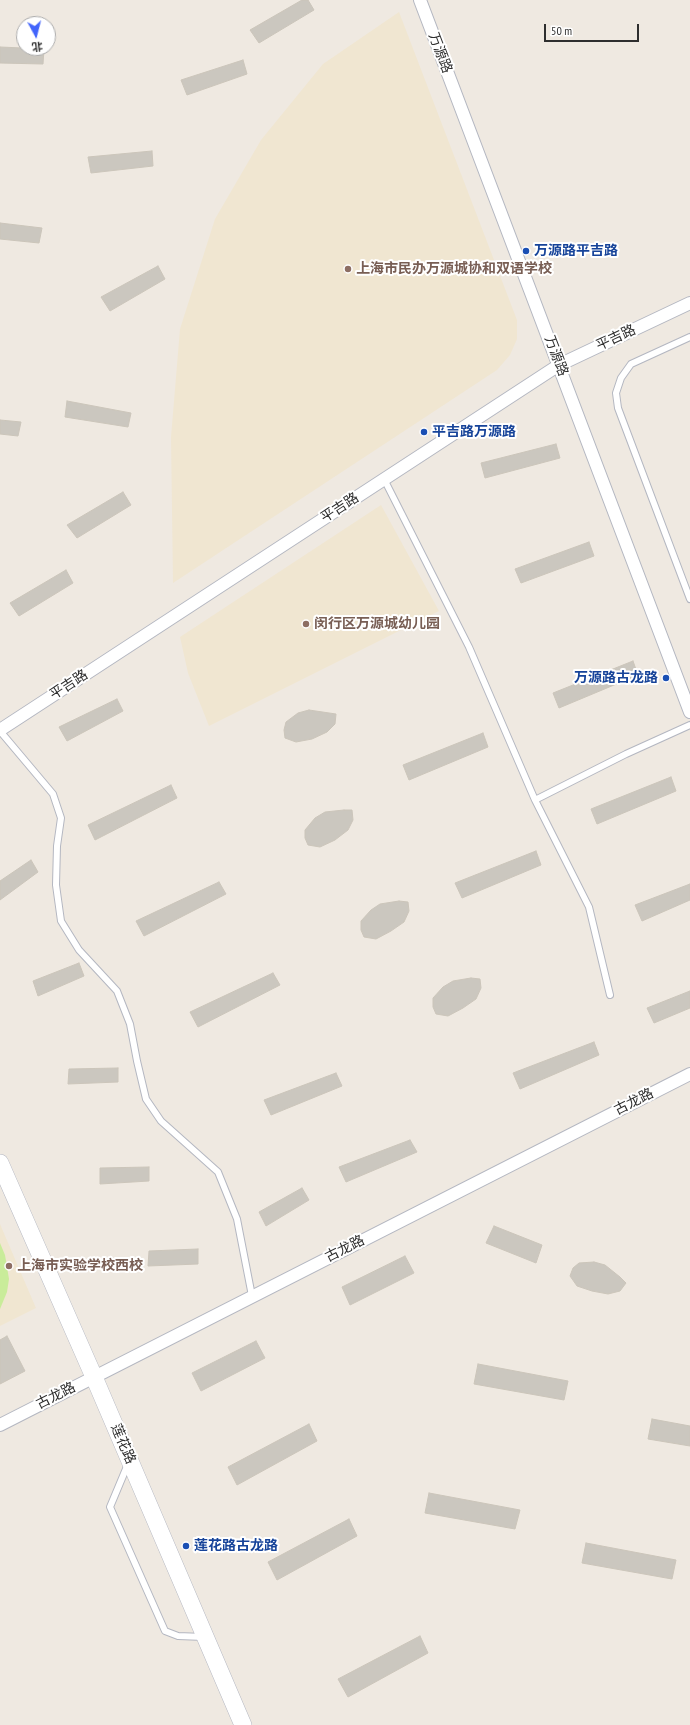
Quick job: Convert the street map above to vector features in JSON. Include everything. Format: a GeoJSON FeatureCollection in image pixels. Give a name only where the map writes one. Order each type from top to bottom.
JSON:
{"type":"FeatureCollection","features":[{"type":"Feature","properties":{"kind":"main road","name":"莲花路"},"geometry":{"type":"LineString","coordinates":[[0,1163],[94,1377],[243,1725]]}},
{"type":"Feature","properties":{"kind":"street","name":"万源路"},"geometry":{"type":"LineString","coordinates":[[420,0],[690,712]]}},
{"type":"Feature","properties":{"kind":"street","name":"平吉路"},"geometry":{"type":"LineString","coordinates":[[0,731],[559,365],[690,303]]}},
{"type":"Feature","properties":{"kind":"street","name":"古龙路"},"geometry":{"type":"LineString","coordinates":[[0,1425],[690,1074]]}},
{"type":"Feature","properties":{"kind":"lane"},"geometry":{"type":"LineString","coordinates":[[690,337],[631,364],[621,378],[616,393],[618,408],[690,599]]}},
{"type":"Feature","properties":{"kind":"lane"},"geometry":{"type":"LineString","coordinates":[[384,479],[469,647],[535,800],[589,907],[610,995]]}},
{"type":"Feature","properties":{"kind":"lane"},"geometry":{"type":"LineString","coordinates":[[535,800],[626,754],[690,725]]}},
{"type":"Feature","properties":{"kind":"lane"},"geometry":{"type":"LineString","coordinates":[[0,731],[53,794],[61,818],[57,846],[56,885],[61,921],[79,950],[117,991],[130,1024],[146,1099],[161,1121],[218,1172],[237,1220],[252,1296]]}},
{"type":"Feature","properties":{"kind":"lane"},"geometry":{"type":"LineString","coordinates":[[130,1461],[110,1507],[165,1631],[178,1636],[206,1638]]}},
{"type":"Feature","properties":{"kind":"shaded area","name":"上海市民办万源城协和双语学校"},"geometry":{"type":"Polygon","coordinates":[[[399,12],[517,320],[517,339],[510,355],[497,370],[173,583],[171,437],[180,329],[215,219],[261,140],[323,64],[399,12]]]}},
{"type":"Feature","properties":{"kind":"shaded area","name":"闵行区万源城幼儿园"},"geometry":{"type":"Polygon","coordinates":[[[381,505],[439,611],[209,726],[188,673],[180,637],[381,505]]]}},
{"type":"Feature","properties":{"kind":"shaded area","name":"上海市实验学校西校"},"geometry":{"type":"Polygon","coordinates":[[[0,1224],[36,1308],[0,1326],[0,1224]]]}},
{"type":"Feature","properties":{"kind":"green space"},"geometry":{"type":"Polygon","coordinates":[[[0,1243],[5,1255],[9,1279],[7,1292],[0,1309],[0,1243]]]}},
{"type":"Feature","properties":{"kind":"building"},"geometry":{"type":"Polygon","coordinates":[[[302,0],[308,0],[314,10],[259,43],[250,30],[302,0]]]}},
{"type":"Feature","properties":{"kind":"building"},"geometry":{"type":"Polygon","coordinates":[[[0,47],[16,48],[16,56],[44,56],[43,64],[0,63],[0,47]]]}},
{"type":"Feature","properties":{"kind":"building"},"geometry":{"type":"Polygon","coordinates":[[[243,60],[247,74],[187,95],[181,80],[243,60]]]}},
{"type":"Feature","properties":{"kind":"building"},"geometry":{"type":"Polygon","coordinates":[[[152,151],[153,166],[91,173],[88,157],[152,151]]]}},
{"type":"Feature","properties":{"kind":"building"},"geometry":{"type":"Polygon","coordinates":[[[0,223],[42,228],[39,243],[0,239],[0,223]]]}},
{"type":"Feature","properties":{"kind":"building"},"geometry":{"type":"Polygon","coordinates":[[[158,266],[165,279],[110,311],[101,297],[158,266]]]}},
{"type":"Feature","properties":{"kind":"building"},"geometry":{"type":"Polygon","coordinates":[[[67,401],[131,413],[128,427],[65,417],[67,401]]]}},
{"type":"Feature","properties":{"kind":"building"},"geometry":{"type":"Polygon","coordinates":[[[0,420],[21,422],[18,436],[0,434],[0,420]]]}},
{"type":"Feature","properties":{"kind":"building"},"geometry":{"type":"Polygon","coordinates":[[[556,444],[560,458],[485,478],[481,463],[556,444]]]}},
{"type":"Feature","properties":{"kind":"building"},"geometry":{"type":"Polygon","coordinates":[[[123,492],[131,505],[77,538],[67,525],[123,492]]]}},
{"type":"Feature","properties":{"kind":"building"},"geometry":{"type":"Polygon","coordinates":[[[589,542],[594,556],[521,583],[515,569],[589,542]]]}},
{"type":"Feature","properties":{"kind":"building"},"geometry":{"type":"Polygon","coordinates":[[[66,570],[73,583],[19,616],[10,603],[66,570]]]}},
{"type":"Feature","properties":{"kind":"building"},"geometry":{"type":"Polygon","coordinates":[[[633,661],[638,675],[559,708],[553,693],[633,661]]]}},
{"type":"Feature","properties":{"kind":"building"},"geometry":{"type":"Polygon","coordinates":[[[117,699],[123,711],[67,741],[59,727],[117,699]]]}},
{"type":"Feature","properties":{"kind":"building"},"geometry":{"type":"Polygon","coordinates":[[[309,710],[336,714],[335,724],[327,732],[312,739],[296,742],[285,738],[284,730],[286,722],[298,713],[309,710]]]}},
{"type":"Feature","properties":{"kind":"building"},"geometry":{"type":"Polygon","coordinates":[[[483,733],[488,747],[409,780],[403,765],[483,733]]]}},
{"type":"Feature","properties":{"kind":"building"},"geometry":{"type":"Polygon","coordinates":[[[671,777],[676,791],[597,824],[591,809],[671,777]]]}},
{"type":"Feature","properties":{"kind":"building"},"geometry":{"type":"Polygon","coordinates":[[[171,785],[177,798],[95,840],[88,825],[171,785]]]}},
{"type":"Feature","properties":{"kind":"building"},"geometry":{"type":"Polygon","coordinates":[[[352,810],[353,820],[348,830],[335,840],[320,847],[308,845],[305,838],[305,830],[315,818],[325,812],[352,810]]]}},
{"type":"Feature","properties":{"kind":"building"},"geometry":{"type":"Polygon","coordinates":[[[536,851],[541,865],[462,898],[455,883],[536,851]]]}},
{"type":"Feature","properties":{"kind":"building"},"geometry":{"type":"Polygon","coordinates":[[[31,860],[38,872],[0,900],[0,881],[31,860]]]}},
{"type":"Feature","properties":{"kind":"building"},"geometry":{"type":"Polygon","coordinates":[[[219,882],[226,894],[144,936],[136,921],[219,882]]]}},
{"type":"Feature","properties":{"kind":"building"},"geometry":{"type":"Polygon","coordinates":[[[690,884],[690,900],[642,921],[635,905],[690,884]]]}},
{"type":"Feature","properties":{"kind":"building"},"geometry":{"type":"Polygon","coordinates":[[[399,901],[408,902],[409,911],[404,922],[376,939],[364,937],[361,930],[361,921],[371,910],[380,904],[399,901]]]}},
{"type":"Feature","properties":{"kind":"building"},"geometry":{"type":"Polygon","coordinates":[[[79,963],[84,976],[38,996],[33,981],[79,963]]]}},
{"type":"Feature","properties":{"kind":"building"},"geometry":{"type":"Polygon","coordinates":[[[273,973],[280,985],[198,1027],[190,1012],[273,973]]]}},
{"type":"Feature","properties":{"kind":"building"},"geometry":{"type":"Polygon","coordinates":[[[471,978],[480,979],[481,988],[476,999],[448,1016],[436,1014],[433,1007],[433,998],[443,987],[453,981],[471,978]]]}},
{"type":"Feature","properties":{"kind":"building"},"geometry":{"type":"Polygon","coordinates":[[[690,991],[690,1008],[654,1023],[647,1008],[690,991]]]}},
{"type":"Feature","properties":{"kind":"building"},"geometry":{"type":"Polygon","coordinates":[[[594,1042],[599,1055],[520,1089],[513,1073],[594,1042]]]}},
{"type":"Feature","properties":{"kind":"building"},"geometry":{"type":"Polygon","coordinates":[[[118,1068],[118,1082],[68,1084],[69,1069],[118,1068]]]}},
{"type":"Feature","properties":{"kind":"building"},"geometry":{"type":"Polygon","coordinates":[[[336,1073],[342,1086],[271,1115],[264,1100],[336,1073]]]}},
{"type":"Feature","properties":{"kind":"building"},"geometry":{"type":"Polygon","coordinates":[[[410,1140],[417,1152],[346,1182],[339,1167],[410,1140]]]}},
{"type":"Feature","properties":{"kind":"building"},"geometry":{"type":"Polygon","coordinates":[[[149,1167],[149,1181],[100,1184],[100,1168],[149,1167]]]}},
{"type":"Feature","properties":{"kind":"building"},"geometry":{"type":"Polygon","coordinates":[[[302,1188],[309,1200],[266,1226],[259,1212],[302,1188]]]}},
{"type":"Feature","properties":{"kind":"building"},"geometry":{"type":"Polygon","coordinates":[[[494,1226],[542,1245],[536,1263],[486,1243],[494,1226]]]}},
{"type":"Feature","properties":{"kind":"building"},"geometry":{"type":"Polygon","coordinates":[[[198,1249],[198,1264],[148,1266],[149,1251],[198,1249]]]}},
{"type":"Feature","properties":{"kind":"building"},"geometry":{"type":"Polygon","coordinates":[[[405,1256],[414,1273],[350,1305],[342,1287],[405,1256]]]}},
{"type":"Feature","properties":{"kind":"building"},"geometry":{"type":"Polygon","coordinates":[[[594,1262],[605,1265],[626,1283],[620,1291],[608,1294],[577,1286],[570,1276],[573,1268],[579,1263],[594,1262]]]}},
{"type":"Feature","properties":{"kind":"building"},"geometry":{"type":"Polygon","coordinates":[[[7,1336],[25,1371],[0,1384],[0,1340],[7,1336]]]}},
{"type":"Feature","properties":{"kind":"building"},"geometry":{"type":"Polygon","coordinates":[[[256,1341],[265,1358],[201,1391],[192,1373],[256,1341]]]}},
{"type":"Feature","properties":{"kind":"building"},"geometry":{"type":"Polygon","coordinates":[[[478,1364],[568,1381],[564,1400],[474,1384],[478,1364]]]}},
{"type":"Feature","properties":{"kind":"building"},"geometry":{"type":"Polygon","coordinates":[[[652,1419],[690,1426],[690,1446],[648,1439],[652,1419]]]}},
{"type":"Feature","properties":{"kind":"building"},"geometry":{"type":"Polygon","coordinates":[[[309,1424],[317,1441],[237,1485],[228,1467],[309,1424]]]}},
{"type":"Feature","properties":{"kind":"building"},"geometry":{"type":"Polygon","coordinates":[[[429,1493],[520,1510],[515,1529],[425,1513],[429,1493]]]}},
{"type":"Feature","properties":{"kind":"building"},"geometry":{"type":"Polygon","coordinates":[[[349,1519],[357,1536],[277,1580],[268,1562],[349,1519]]]}},
{"type":"Feature","properties":{"kind":"building"},"geometry":{"type":"Polygon","coordinates":[[[586,1543],[676,1560],[672,1579],[582,1563],[586,1543]]]}},
{"type":"Feature","properties":{"kind":"building"},"geometry":{"type":"Polygon","coordinates":[[[420,1636],[428,1653],[348,1697],[338,1679],[420,1636]]]}},
{"type":"Feature","properties":{"kind":"place","name":"万源路平吉路"},"geometry":{"type":"Point","coordinates":[526,251]}},
{"type":"Feature","properties":{"kind":"place","name":"上海市民办万源城协和双语学校"},"geometry":{"type":"Point","coordinates":[348,269]}},
{"type":"Feature","properties":{"kind":"place","name":"平吉路万源路"},"geometry":{"type":"Point","coordinates":[424,432]}},
{"type":"Feature","properties":{"kind":"place","name":"闵行区万源城幼儿园"},"geometry":{"type":"Point","coordinates":[306,624]}},
{"type":"Feature","properties":{"kind":"place","name":"万源路古龙路"},"geometry":{"type":"Point","coordinates":[666,678]}},
{"type":"Feature","properties":{"kind":"place","name":"上海市实验学校西校"},"geometry":{"type":"Point","coordinates":[9,1266]}},
{"type":"Feature","properties":{"kind":"place","name":"莲花路古龙路"},"geometry":{"type":"Point","coordinates":[186,1546]}}]}
